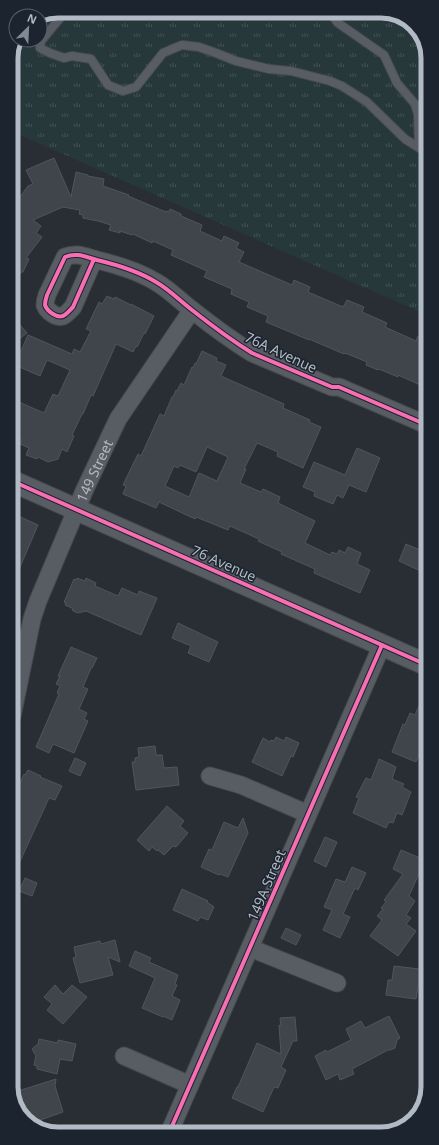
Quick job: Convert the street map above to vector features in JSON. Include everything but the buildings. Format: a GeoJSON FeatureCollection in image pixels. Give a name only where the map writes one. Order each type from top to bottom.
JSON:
{"type":"FeatureCollection","features":[{"type":"Feature","properties":{"kind":"street","name":"76A Avenue"},"geometry":{"type":"LineString","coordinates":[[94,259],[129,269],[170,291],[192,310],[252,353],[332,387],[339,387],[421,421]]}},
{"type":"Feature","properties":{"kind":"street","name":"149 Street"},"geometry":{"type":"LineString","coordinates":[[18,673],[36,607],[76,510],[118,419],[192,310]]}},
{"type":"Feature","properties":{"kind":"street","name":"76 Avenue"},"geometry":{"type":"LineString","coordinates":[[18,484],[421,662]]}},
{"type":"Feature","properties":{"kind":"street","name":"149A Street"},"geometry":{"type":"LineString","coordinates":[[172,1127],[382,644]]}},
{"type":"Feature","properties":{"kind":"street"},"geometry":{"type":"LineString","coordinates":[[210,776],[241,785],[308,814]]}},
{"type":"Feature","properties":{"kind":"street"},"geometry":{"type":"LineString","coordinates":[[250,948],[338,984]]}},
{"type":"Feature","properties":{"kind":"street"},"geometry":{"type":"LineString","coordinates":[[124,1056],[190,1085]]}},
{"type":"Feature","properties":{"kind":"lane"},"geometry":{"type":"LineString","coordinates":[[60,18],[41,41],[40,48],[64,58],[72,56],[91,59],[108,85],[123,92],[136,87],[163,53],[182,45],[198,46],[236,61],[269,69],[291,71],[336,83],[366,102],[405,139],[419,147]]}},
{"type":"Feature","properties":{"kind":"lane"},"geometry":{"type":"LineString","coordinates":[[334,18],[338,23],[384,56],[397,83],[415,104],[418,114],[419,147]]}},
{"type":"Feature","properties":{"kind":"green space"},"geometry":{"type":"Polygon","coordinates":[[[58,18],[383,18],[401,23],[417,40],[421,53],[421,312],[18,134],[19,48],[48,48],[48,19],[58,18]]]}},
{"type":"Feature","properties":{"kind":"cycle path"},"geometry":{"type":"LineString","coordinates":[[94,259],[73,307],[63,316],[58,316],[50,312],[45,305],[46,298],[65,257],[73,255],[85,256],[120,266],[149,278],[161,285],[214,327],[252,353],[332,387],[339,387],[421,422]]}},
{"type":"Feature","properties":{"kind":"cycle path"},"geometry":{"type":"LineString","coordinates":[[18,484],[421,662]]}},
{"type":"Feature","properties":{"kind":"cycle path"},"geometry":{"type":"LineString","coordinates":[[172,1127],[382,645]]}}]}
